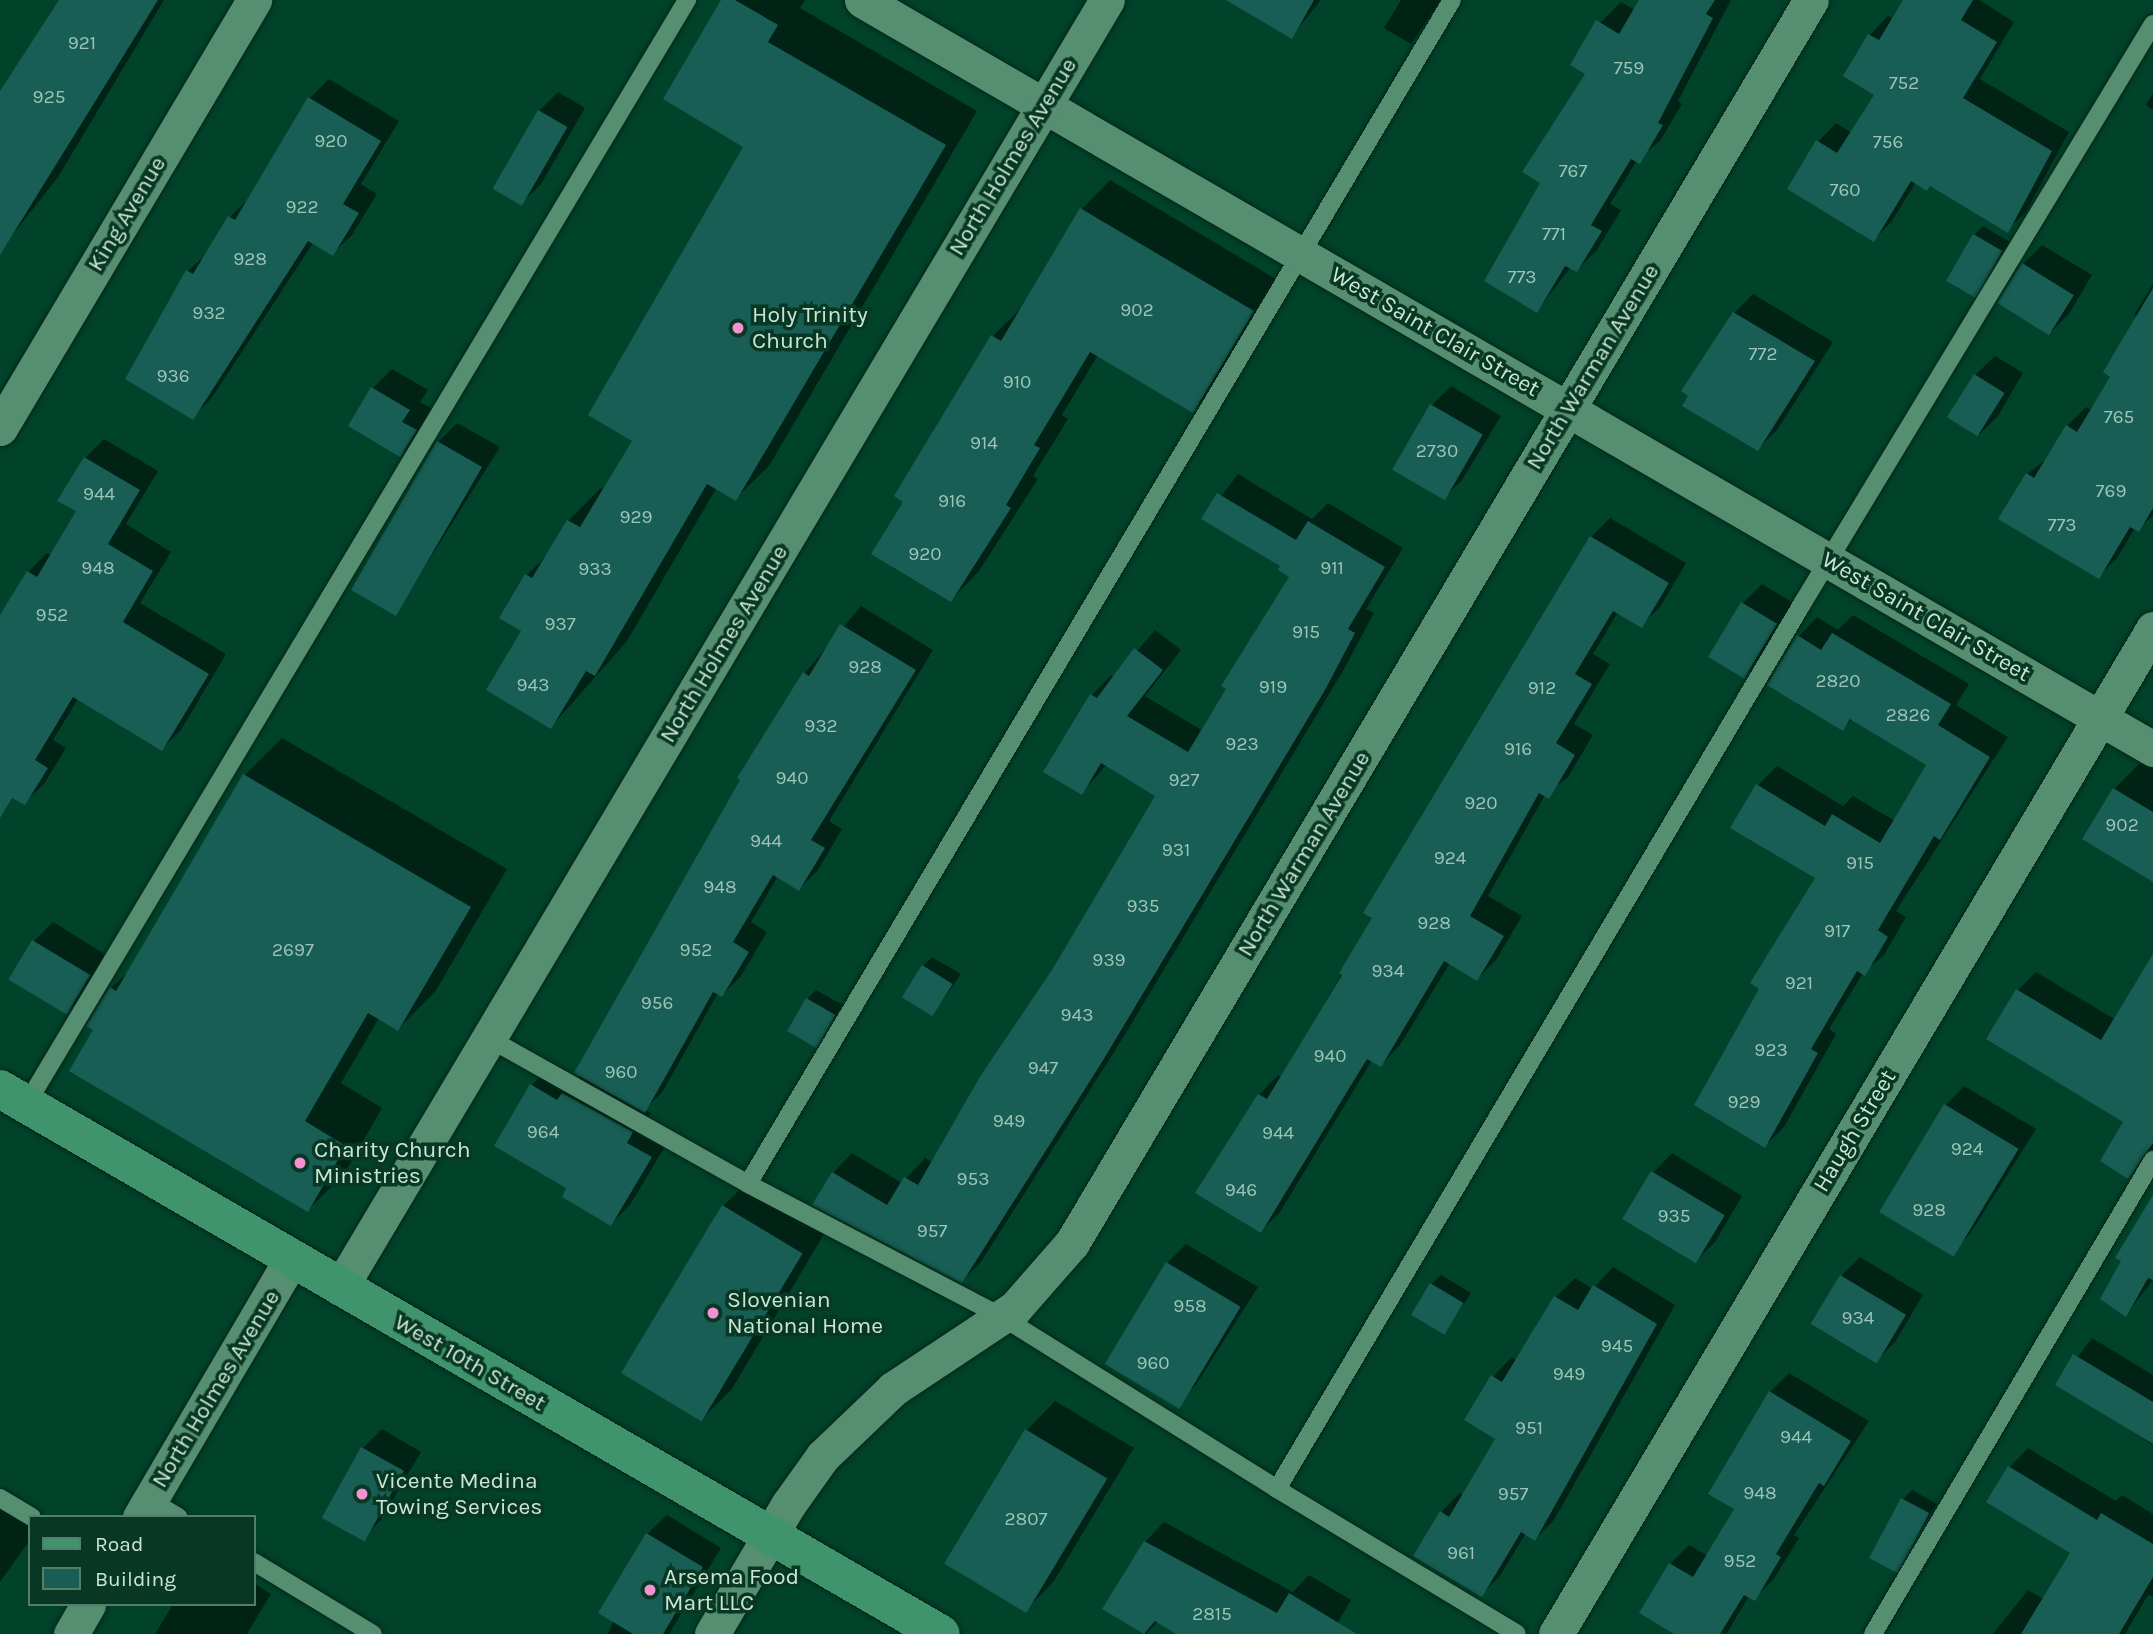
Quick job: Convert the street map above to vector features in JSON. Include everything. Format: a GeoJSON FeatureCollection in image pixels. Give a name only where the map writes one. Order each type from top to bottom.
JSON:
{"type":"FeatureCollection","features":[{"type":"Feature","properties":{"kind":"main road","name":"West 10th Street"},"geometry":{"type":"LineString","coordinates":[[13,1097],[941,1634]]}},
{"type":"Feature","properties":{"kind":"street","name":"King Avenue"},"geometry":{"type":"LineString","coordinates":[[0,429],[254,0]]}},
{"type":"Feature","properties":{"kind":"street","name":"West Saint Clair Street"},"geometry":{"type":"LineString","coordinates":[[862,0],[2153,749]]}},
{"type":"Feature","properties":{"kind":"street","name":"North Holmes Avenue"},"geometry":{"type":"LineString","coordinates":[[340,1288],[1107,0]]}},
{"type":"Feature","properties":{"kind":"street","name":"North Warman Avenue"},"geometry":{"type":"LineString","coordinates":[[712,1634],[770,1535],[815,1467],[863,1414],[925,1366],[1002,1317],[1040,1283],[1072,1243],[1811,0]]}},
{"type":"Feature","properties":{"kind":"street","name":"Haugh Street"},"geometry":{"type":"LineString","coordinates":[[1556,1634],[2153,629]]}},
{"type":"Feature","properties":{"kind":"street","name":"North Holmes Avenue"},"geometry":{"type":"LineString","coordinates":[[156,1511],[292,1260]]}},
{"type":"Feature","properties":{"kind":"street"},"geometry":{"type":"LineString","coordinates":[[71,1634],[87,1606]]}},
{"type":"Feature","properties":{"kind":"lane"},"geometry":{"type":"LineString","coordinates":[[13,1097],[687,0]]}},
{"type":"Feature","properties":{"kind":"lane"},"geometry":{"type":"LineString","coordinates":[[748,1184],[1452,0]]}},
{"type":"Feature","properties":{"kind":"lane"},"geometry":{"type":"LineString","coordinates":[[1277,1489],[1828,560],[2153,24]]}},
{"type":"Feature","properties":{"kind":"lane"},"geometry":{"type":"LineString","coordinates":[[490,1039],[748,1184],[1002,1317],[1277,1489],[1517,1634]]}},
{"type":"Feature","properties":{"kind":"lane"},"geometry":{"type":"LineString","coordinates":[[1873,1634],[2153,1160]]}},
{"type":"Feature","properties":{"kind":"lane"},"geometry":{"type":"LineString","coordinates":[[0,1498],[29,1515]]}},
{"type":"Feature","properties":{"kind":"lane"},"geometry":{"type":"LineString","coordinates":[[256,1563],[373,1634]]}},
{"type":"Feature","properties":{"kind":"building"},"geometry":{"type":"Polygon","coordinates":[[[59,0],[158,0],[0,255],[0,91],[59,0]]]}},
{"type":"Feature","properties":{"kind":"building","name":"Holy Trinity Church"},"geometry":{"type":"Polygon","coordinates":[[[721,0],[735,0],[778,25],[768,42],[946,145],[736,501],[707,484],[595,676],[586,671],[551,729],[486,690],[521,631],[499,618],[525,574],[532,578],[567,520],[580,527],[632,441],[588,415],[743,147],[663,99],[721,0]]]}},
{"type":"Feature","properties":{"kind":"building"},"geometry":{"type":"Polygon","coordinates":[[[1226,0],[1314,0],[1292,39],[1226,0]]]}},
{"type":"Feature","properties":{"kind":"building"},"geometry":{"type":"Polygon","coordinates":[[[1639,0],[1715,0],[1706,14],[1713,18],[1658,123],[1663,125],[1640,164],[1631,159],[1591,225],[1602,231],[1577,272],[1565,266],[1537,313],[1484,281],[1540,183],[1522,172],[1585,74],[1570,65],[1596,20],[1619,34],[1639,0]]]}},
{"type":"Feature","properties":{"kind":"building"},"geometry":{"type":"Polygon","coordinates":[[[1903,0],[1973,0],[1961,20],[1997,42],[1963,98],[2052,151],[2008,233],[1930,186],[1927,191],[1911,181],[1874,242],[1787,189],[1816,140],[1837,153],[1874,95],[1843,76],[1868,34],[1879,40],[1903,0]]]}},
{"type":"Feature","properties":{"kind":"building"},"geometry":{"type":"Polygon","coordinates":[[[308,97],[381,141],[343,204],[359,213],[333,256],[308,241],[193,420],[125,379],[186,270],[193,274],[228,216],[235,220],[308,97]]]}},
{"type":"Feature","properties":{"kind":"building"},"geometry":{"type":"Polygon","coordinates":[[[538,110],[567,127],[522,206],[492,189],[538,110]]]}},
{"type":"Feature","properties":{"kind":"building"},"geometry":{"type":"Polygon","coordinates":[[[1080,208],[1254,311],[1193,413],[1090,352],[1034,445],[1040,448],[1006,505],[1011,508],[951,602],[871,554],[903,502],[894,496],[991,335],[1001,341],[1080,208]]]}},
{"type":"Feature","properties":{"kind":"building"},"geometry":{"type":"Polygon","coordinates":[[[1973,234],[2002,251],[1975,298],[1946,281],[1973,234]]]}},
{"type":"Feature","properties":{"kind":"building"},"geometry":{"type":"Polygon","coordinates":[[[2022,263],[2074,295],[2049,335],[1997,303],[2022,263]]]}},
{"type":"Feature","properties":{"kind":"building"},"geometry":{"type":"Polygon","coordinates":[[[2153,288],[2153,508],[2139,532],[2130,527],[2099,579],[1998,519],[2026,473],[2034,478],[2066,425],[2077,432],[2110,377],[2103,372],[2153,288]]]}},
{"type":"Feature","properties":{"kind":"building"},"geometry":{"type":"Polygon","coordinates":[[[1733,312],[1815,361],[1758,451],[1682,406],[1688,396],[1681,391],[1733,312]]]}},
{"type":"Feature","properties":{"kind":"building"},"geometry":{"type":"Polygon","coordinates":[[[1974,374],[2005,393],[1978,436],[1947,417],[1974,374]]]}},
{"type":"Feature","properties":{"kind":"building"},"geometry":{"type":"Polygon","coordinates":[[[371,387],[410,410],[402,422],[417,430],[400,457],[348,426],[371,387]]]}},
{"type":"Feature","properties":{"kind":"building"},"geometry":{"type":"Polygon","coordinates":[[[1430,404],[1483,434],[1445,500],[1392,470],[1430,404]]]}},
{"type":"Feature","properties":{"kind":"building"},"geometry":{"type":"Polygon","coordinates":[[[437,441],[482,467],[396,616],[351,590],[437,441]]]}},
{"type":"Feature","properties":{"kind":"building"},"geometry":{"type":"Polygon","coordinates":[[[84,457],[140,490],[108,544],[153,571],[123,622],[209,674],[162,751],[73,697],[35,760],[48,768],[25,805],[12,798],[0,818],[0,615],[27,571],[37,577],[76,511],[57,501],[84,457]]]}},
{"type":"Feature","properties":{"kind":"building"},"geometry":{"type":"Polygon","coordinates":[[[1217,493],[1296,540],[1308,521],[1385,567],[1348,629],[1355,633],[1325,690],[1102,1062],[962,1283],[812,1205],[832,1172],[887,1205],[904,1177],[918,1185],[981,1075],[1052,970],[1155,796],[1101,763],[1082,795],[1043,772],[1090,694],[1097,698],[1134,648],[1163,670],[1127,716],[1188,752],[1226,689],[1221,686],[1289,577],[1278,570],[1280,566],[1201,519],[1217,493]]]}},
{"type":"Feature","properties":{"kind":"building"},"geometry":{"type":"Polygon","coordinates":[[[1590,536],[1669,583],[1642,628],[1613,611],[1575,674],[1592,684],[1556,743],[1575,755],[1549,799],[1539,793],[1470,916],[1504,936],[1477,981],[1444,961],[1381,1067],[1367,1059],[1261,1233],[1195,1193],[1258,1094],[1267,1099],[1342,975],[1339,973],[1372,918],[1363,913],[1590,536]]]}},
{"type":"Feature","properties":{"kind":"building"},"geometry":{"type":"Polygon","coordinates":[[[1741,602],[1777,624],[1744,678],[1708,657],[1741,602]]]}},
{"type":"Feature","properties":{"kind":"building"},"geometry":{"type":"Polygon","coordinates":[[[840,624],[916,670],[811,840],[825,848],[799,891],[773,875],[733,942],[749,952],[722,997],[713,992],[645,1113],[574,1073],[740,780],[737,778],[803,672],[809,676],[840,624]]]}},
{"type":"Feature","properties":{"kind":"building"},"geometry":{"type":"Polygon","coordinates":[[[1832,633],[1951,704],[1938,725],[1990,757],[1940,840],[1934,836],[1878,930],[1888,937],[1865,976],[1857,971],[1811,1049],[1818,1053],[1765,1148],[1694,1105],[1759,989],[1750,983],[1815,878],[1730,828],[1756,784],[1825,826],[1832,814],[1880,843],[1926,765],[1850,719],[1843,731],[1767,685],[1797,635],[1821,650],[1832,633]]]}},
{"type":"Feature","properties":{"kind":"building"},"geometry":{"type":"Polygon","coordinates":[[[243,774],[471,907],[398,1031],[368,1013],[305,1121],[346,1146],[308,1212],[69,1071],[93,1030],[86,1026],[110,987],[116,991],[243,774]]]}},
{"type":"Feature","properties":{"kind":"building"},"geometry":{"type":"Polygon","coordinates":[[[2113,788],[2153,812],[2153,882],[2082,839],[2113,788]]]}},
{"type":"Feature","properties":{"kind":"building"},"geometry":{"type":"Polygon","coordinates":[[[32,940],[90,975],[67,1014],[8,979],[32,940]]]}},
{"type":"Feature","properties":{"kind":"building"},"geometry":{"type":"Polygon","coordinates":[[[2153,954],[2153,1143],[2128,1179],[2100,1161],[2123,1122],[1986,1039],[2016,989],[2101,1040],[2153,954]]]}},
{"type":"Feature","properties":{"kind":"building"},"geometry":{"type":"Polygon","coordinates":[[[922,965],[953,984],[932,1016],[902,997],[922,965]]]}},
{"type":"Feature","properties":{"kind":"building"},"geometry":{"type":"Polygon","coordinates":[[[806,998],[835,1015],[816,1048],[787,1031],[806,998]]]}},
{"type":"Feature","properties":{"kind":"building"},"geometry":{"type":"Polygon","coordinates":[[[530,1084],[557,1100],[562,1093],[633,1132],[627,1143],[652,1157],[611,1226],[562,1197],[566,1188],[494,1146],[530,1084]]]}},
{"type":"Feature","properties":{"kind":"building"},"geometry":{"type":"Polygon","coordinates":[[[1944,1104],[2019,1149],[1954,1257],[1879,1212],[1944,1104]]]}},
{"type":"Feature","properties":{"kind":"building"},"geometry":{"type":"Polygon","coordinates":[[[1651,1171],[1725,1215],[1696,1263],[1622,1219],[1651,1171]]]}},
{"type":"Feature","properties":{"kind":"building"},"geometry":{"type":"Polygon","coordinates":[[[2153,1195],[2153,1280],[2148,1278],[2126,1317],[2100,1299],[2121,1261],[2115,1258],[2153,1195]]]}},
{"type":"Feature","properties":{"kind":"building","name":"Slovenian National Home"},"geometry":{"type":"Polygon","coordinates":[[[722,1205],[803,1253],[702,1421],[621,1373],[722,1205]]]}},
{"type":"Feature","properties":{"kind":"building"},"geometry":{"type":"Polygon","coordinates":[[[1166,1262],[1241,1307],[1179,1409],[1105,1364],[1166,1262]]]}},
{"type":"Feature","properties":{"kind":"building"},"geometry":{"type":"Polygon","coordinates":[[[1840,1275],[1906,1315],[1877,1364],[1811,1324],[1840,1275]]]}},
{"type":"Feature","properties":{"kind":"building"},"geometry":{"type":"Polygon","coordinates":[[[1430,1283],[1463,1303],[1444,1335],[1411,1315],[1430,1283]]]}},
{"type":"Feature","properties":{"kind":"building"},"geometry":{"type":"Polygon","coordinates":[[[1593,1285],[1657,1324],[1535,1541],[1521,1532],[1482,1597],[1413,1556],[1440,1511],[1449,1517],[1495,1439],[1464,1420],[1491,1375],[1502,1382],[1554,1296],[1578,1310],[1593,1285]]]}},
{"type":"Feature","properties":{"kind":"building"},"geometry":{"type":"Polygon","coordinates":[[[2073,1354],[2153,1402],[2153,1444],[2055,1385],[2073,1354]]]}},
{"type":"Feature","properties":{"kind":"building"},"geometry":{"type":"Polygon","coordinates":[[[1769,1391],[1851,1441],[1824,1486],[1819,1483],[1776,1554],[1781,1557],[1755,1601],[1744,1595],[1720,1634],[1674,1634],[1639,1613],[1669,1563],[1693,1577],[1734,1509],[1708,1494],[1769,1391]]]}},
{"type":"Feature","properties":{"kind":"building"},"geometry":{"type":"Polygon","coordinates":[[[1025,1429],[1107,1478],[1026,1613],[944,1564],[1025,1429]]]}},
{"type":"Feature","properties":{"kind":"building","name":"Vicente Medina Towing Services"},"geometry":{"type":"Polygon","coordinates":[[[361,1447],[404,1471],[365,1542],[322,1518],[361,1447]]]}},
{"type":"Feature","properties":{"kind":"building"},"geometry":{"type":"Polygon","coordinates":[[[2008,1466],[2097,1520],[2101,1513],[2153,1544],[2153,1577],[2119,1634],[2021,1634],[2070,1553],[1986,1502],[2008,1466]]]}},
{"type":"Feature","properties":{"kind":"building"},"geometry":{"type":"Polygon","coordinates":[[[1901,1498],[1929,1513],[1897,1573],[1869,1558],[1901,1498]]]}},
{"type":"Feature","properties":{"kind":"building","name":"Arsema Food Mart LLC"},"geometry":{"type":"Polygon","coordinates":[[[646,1533],[703,1567],[663,1634],[633,1634],[598,1613],[646,1533]]]}},
{"type":"Feature","properties":{"kind":"building"},"geometry":{"type":"Polygon","coordinates":[[[1144,1541],[1277,1613],[1289,1593],[1357,1634],[1176,1634],[1155,1621],[1144,1634],[1102,1609],[1144,1541]]]}},
{"type":"Feature","properties":{"kind":"place","name":"Holy Trinity Church"},"geometry":{"type":"Point","coordinates":[738,328]}},
{"type":"Feature","properties":{"kind":"place","name":"Charity Church Ministries"},"geometry":{"type":"Point","coordinates":[300,1163]}},
{"type":"Feature","properties":{"kind":"place","name":"Slovenian National Home"},"geometry":{"type":"Point","coordinates":[713,1313]}},
{"type":"Feature","properties":{"kind":"place","name":"Vicente Medina Towing Services"},"geometry":{"type":"Point","coordinates":[362,1494]}},
{"type":"Feature","properties":{"kind":"place","name":"Arsema Food Mart LLC"},"geometry":{"type":"Point","coordinates":[650,1590]}}]}
